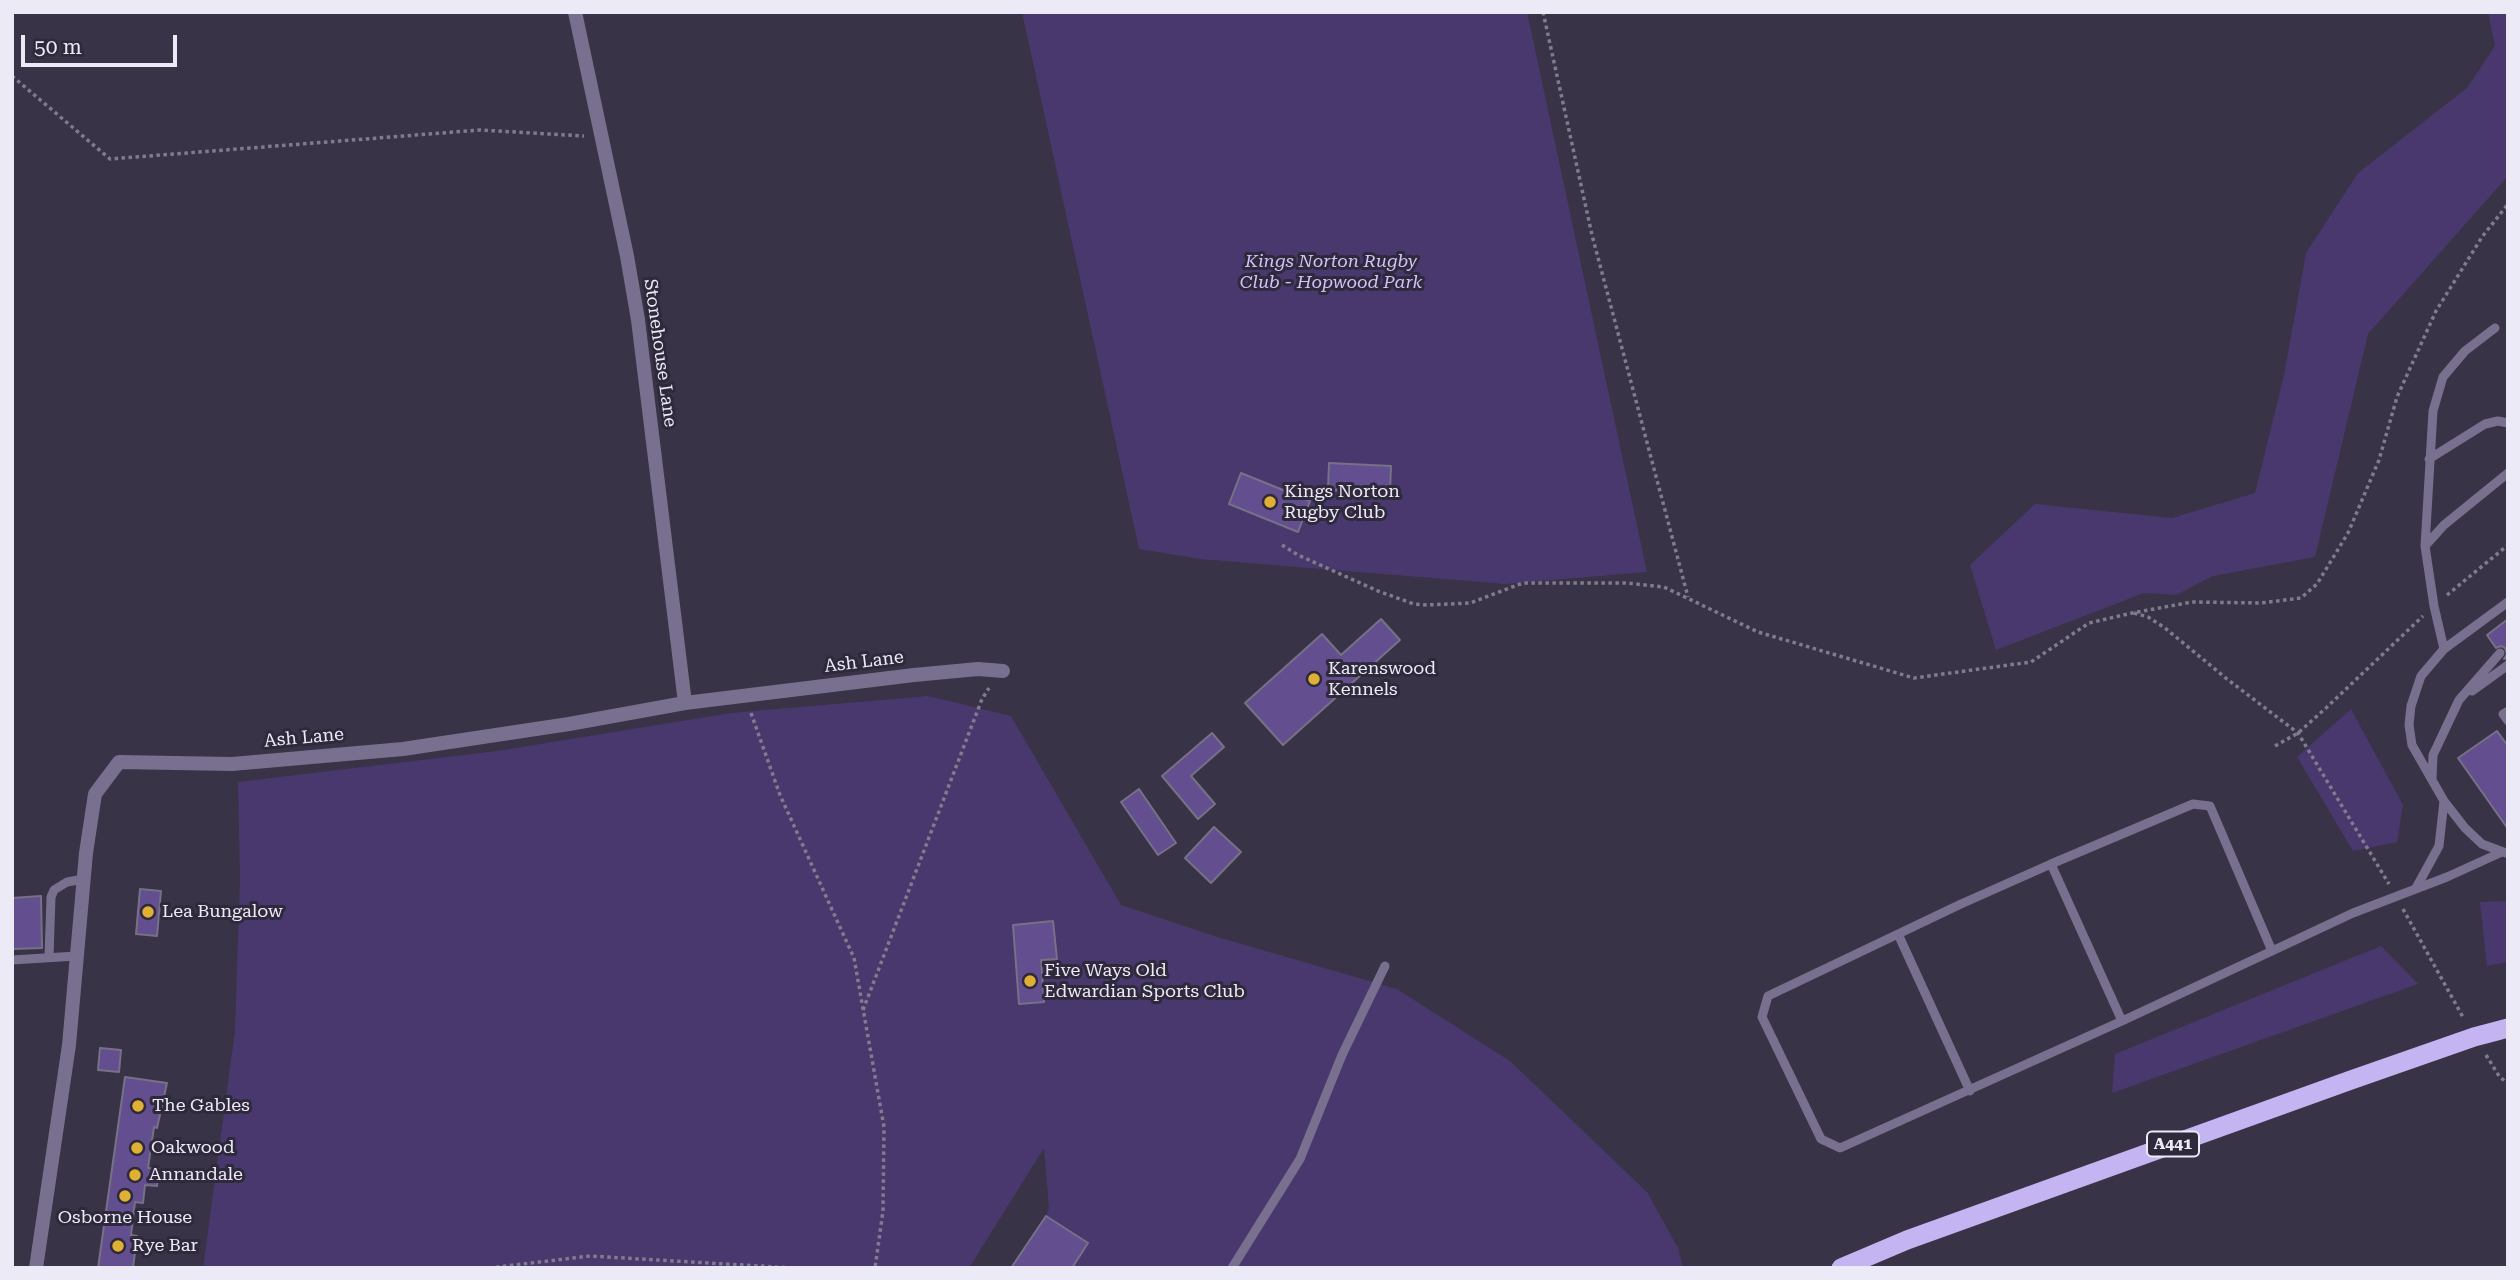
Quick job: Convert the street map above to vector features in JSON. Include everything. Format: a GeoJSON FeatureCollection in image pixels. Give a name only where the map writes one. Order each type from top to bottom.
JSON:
{"type":"FeatureCollection","features":[{"type":"Feature","properties":{"kind":"highway","name":"A441"},"geometry":{"type":"LineString","coordinates":[[1840,1268],[1907,1240],[2474,1037],[2508,1028]]}},
{"type":"Feature","properties":{"kind":"street","name":"Stonehouse Lane"},"geometry":{"type":"LineString","coordinates":[[575,12],[638,320],[685,703]]}},
{"type":"Feature","properties":{"kind":"street","name":"Ash Lane"},"geometry":{"type":"LineString","coordinates":[[36,1268],[69,1045],[84,879],[95,794],[119,762],[232,764],[403,749],[685,703],[915,675],[978,669],[1003,671]]}},
{"type":"Feature","properties":{"kind":"lane"},"geometry":{"type":"LineString","coordinates":[[2444,649],[2425,547],[2433,411],[2443,377],[2465,351],[2495,328]]}},
{"type":"Feature","properties":{"kind":"lane"},"geometry":{"type":"LineString","coordinates":[[2430,460],[2485,424],[2498,421],[2508,423]]}},
{"type":"Feature","properties":{"kind":"lane"},"geometry":{"type":"LineString","coordinates":[[2425,547],[2444,525],[2508,473]]}},
{"type":"Feature","properties":{"kind":"lane"},"geometry":{"type":"LineString","coordinates":[[2505,853],[2483,844],[2444,801],[2412,745],[2409,725],[2411,706],[2421,676],[2444,649],[2508,602]]}},
{"type":"Feature","properties":{"kind":"lane"},"geometry":{"type":"LineString","coordinates":[[2432,781],[2433,755],[2459,700],[2500,653]]}},
{"type":"Feature","properties":{"kind":"lane"},"geometry":{"type":"LineString","coordinates":[[2459,700],[2508,665]]}},
{"type":"Feature","properties":{"kind":"lane"},"geometry":{"type":"LineString","coordinates":[[2508,711],[2503,714],[2508,720]]}},
{"type":"Feature","properties":{"kind":"lane"},"geometry":{"type":"LineString","coordinates":[[2416,888],[2439,846],[2444,801]]}},
{"type":"Feature","properties":{"kind":"lane"},"geometry":{"type":"LineString","coordinates":[[2272,951],[2210,806],[2193,804],[2051,864],[1768,996],[1762,1017],[1821,1139],[1840,1148],[2396,895],[2505,853]]}},
{"type":"Feature","properties":{"kind":"lane"},"geometry":{"type":"LineString","coordinates":[[2051,864],[2122,1021]]}},
{"type":"Feature","properties":{"kind":"lane"},"geometry":{"type":"LineString","coordinates":[[49,957],[51,897],[54,890],[67,882],[84,879]]}},
{"type":"Feature","properties":{"kind":"lane"},"geometry":{"type":"LineString","coordinates":[[1898,934],[1970,1091]]}},
{"type":"Feature","properties":{"kind":"lane"},"geometry":{"type":"LineString","coordinates":[[12,960],[77,956]]}},
{"type":"Feature","properties":{"kind":"lane"},"geometry":{"type":"LineString","coordinates":[[1232,1268],[1300,1159],[1342,1055],[1385,966]]}},
{"type":"Feature","properties":{"kind":"path"},"geometry":{"type":"LineString","coordinates":[[1543,12],[1592,235],[1688,597]]}},
{"type":"Feature","properties":{"kind":"path"},"geometry":{"type":"LineString","coordinates":[[12,76],[110,159],[480,130],[581,136],[601,132]]}},
{"type":"Feature","properties":{"kind":"path"},"geometry":{"type":"LineString","coordinates":[[1282,545],[1298,555],[1378,591],[1414,604],[1443,606],[1470,603],[1523,583],[1627,583],[1664,587],[1758,632],[1914,678],[2031,663],[2089,623],[2132,613],[2192,602],[2287,601],[2301,598],[2317,584],[2348,533],[2379,460],[2397,397],[2436,311],[2482,237],[2508,204]]}},
{"type":"Feature","properties":{"kind":"path"},"geometry":{"type":"LineString","coordinates":[[2275,746],[2298,733],[2434,606],[2508,545]]}},
{"type":"Feature","properties":{"kind":"path"},"geometry":{"type":"LineString","coordinates":[[2132,613],[2148,617],[2165,628],[2298,733],[2396,895],[2459,1011]]}},
{"type":"Feature","properties":{"kind":"path"},"geometry":{"type":"LineString","coordinates":[[863,1012],[982,699],[1003,671]]}},
{"type":"Feature","properties":{"kind":"path"},"geometry":{"type":"LineString","coordinates":[[747,695],[750,711],[780,795],[854,958],[884,1127],[883,1211],[875,1268]]}},
{"type":"Feature","properties":{"kind":"path"},"geometry":{"type":"LineString","coordinates":[[2474,1037],[2499,1076],[2508,1084]]}},
{"type":"Feature","properties":{"kind":"path"},"geometry":{"type":"LineString","coordinates":[[489,1268],[590,1255],[793,1268]]}},
{"type":"Feature","properties":{"kind":"green space","name":"Kings Norton Rugby Club - Hopwood Park"},"geometry":{"type":"Polygon","coordinates":[[[1022,12],[1527,12],[1647,572],[1505,584],[1200,559],[1139,549],[1022,12]]]}},
{"type":"Feature","properties":{"kind":"green space"},"geometry":{"type":"Polygon","coordinates":[[[2488,12],[2508,12],[2508,176],[2368,334],[2315,557],[2213,576],[2176,595],[2144,593],[1996,650],[1970,565],[2035,504],[2172,518],[2255,493],[2284,375],[2306,253],[2358,173],[2467,88],[2495,46],[2488,12]]]}},
{"type":"Feature","properties":{"kind":"green space","name":"Five Ways Old Edwardian Sports Club"},"geometry":{"type":"Polygon","coordinates":[[[928,696],[1011,716],[1121,905],[1214,936],[1397,989],[1510,1061],[1647,1192],[1678,1248],[1683,1268],[1072,1268],[1087,1244],[1046,1216],[1049,1208],[1044,1148],[969,1268],[203,1268],[235,1031],[240,878],[238,782],[497,751],[731,713],[928,696]]]}},
{"type":"Feature","properties":{"kind":"green space"},"geometry":{"type":"Polygon","coordinates":[[[2351,709],[2403,805],[2397,842],[2353,851],[2297,757],[2351,709]]]}},
{"type":"Feature","properties":{"kind":"green space"},"geometry":{"type":"Polygon","coordinates":[[[2508,901],[2508,962],[2487,966],[2480,902],[2508,901]]]}},
{"type":"Feature","properties":{"kind":"green space"},"geometry":{"type":"Polygon","coordinates":[[[2381,946],[2418,984],[2112,1093],[2115,1054],[2381,946]]]}},
{"type":"Feature","properties":{"kind":"building"},"geometry":{"type":"Polygon","coordinates":[[[1329,463],[1391,466],[1390,493],[1328,490],[1329,463]]]}},
{"type":"Feature","properties":{"kind":"building","name":"Kings Norton Rugby Club"},"geometry":{"type":"Polygon","coordinates":[[[1241,473],[1310,501],[1298,532],[1229,504],[1241,473]]]}},
{"type":"Feature","properties":{"kind":"building","name":"Karenswood Kennels"},"geometry":{"type":"Polygon","coordinates":[[[1381,619],[1400,640],[1283,745],[1245,703],[1322,634],[1341,655],[1381,619]]]}},
{"type":"Feature","properties":{"kind":"building"},"geometry":{"type":"Polygon","coordinates":[[[2508,619],[2508,658],[2504,659],[2507,654],[2505,648],[2496,648],[2487,635],[2508,619]]]}},
{"type":"Feature","properties":{"kind":"building"},"geometry":{"type":"Polygon","coordinates":[[[2497,731],[2508,746],[2508,829],[2458,758],[2497,731]]]}},
{"type":"Feature","properties":{"kind":"building"},"geometry":{"type":"Polygon","coordinates":[[[1212,733],[1224,747],[1191,776],[1215,804],[1198,819],[1162,776],[1212,733]]]}},
{"type":"Feature","properties":{"kind":"building"},"geometry":{"type":"Polygon","coordinates":[[[1139,789],[1176,843],[1158,855],[1121,802],[1139,789]]]}},
{"type":"Feature","properties":{"kind":"building"},"geometry":{"type":"Polygon","coordinates":[[[1214,827],[1241,852],[1211,883],[1185,858],[1214,827]]]}},
{"type":"Feature","properties":{"kind":"building","name":"Lea Bungalow"},"geometry":{"type":"Polygon","coordinates":[[[140,889],[161,891],[157,936],[136,934],[140,889]]]}},
{"type":"Feature","properties":{"kind":"building"},"geometry":{"type":"Polygon","coordinates":[[[41,896],[42,948],[12,949],[12,898],[41,896]]]}},
{"type":"Feature","properties":{"kind":"building","name":"Five Ways Old Edwardian Sports Club"},"geometry":{"type":"Polygon","coordinates":[[[1053,921],[1057,959],[1041,960],[1044,1002],[1019,1004],[1013,925],[1053,921]]]}},
{"type":"Feature","properties":{"kind":"building"},"geometry":{"type":"Polygon","coordinates":[[[100,1048],[121,1050],[119,1072],[98,1070],[100,1048]]]}},
{"type":"Feature","properties":{"kind":"building"},"geometry":{"type":"Polygon","coordinates":[[[125,1077],[167,1083],[157,1128],[154,1127],[148,1168],[159,1169],[157,1186],[145,1185],[143,1203],[135,1202],[131,1235],[137,1236],[133,1268],[98,1268],[125,1077]]]}},
{"type":"Feature","properties":{"kind":"building"},"geometry":{"type":"Polygon","coordinates":[[[1046,1216],[1088,1243],[1072,1268],[1011,1268],[1046,1216]]]}},
{"type":"Feature","properties":{"kind":"place","name":"Kings Norton Rugby Club"},"geometry":{"type":"Point","coordinates":[1270,502]}},
{"type":"Feature","properties":{"kind":"place","name":"Karenswood Kennels"},"geometry":{"type":"Point","coordinates":[1314,679]}},
{"type":"Feature","properties":{"kind":"place","name":"Lea Bungalow"},"geometry":{"type":"Point","coordinates":[148,912]}},
{"type":"Feature","properties":{"kind":"place","name":"Five Ways Old Edwardian Sports Club"},"geometry":{"type":"Point","coordinates":[1030,981]}},
{"type":"Feature","properties":{"kind":"place","name":"The Gables"},"geometry":{"type":"Point","coordinates":[138,1106]}},
{"type":"Feature","properties":{"kind":"place","name":"Oakwood"},"geometry":{"type":"Point","coordinates":[137,1148]}},
{"type":"Feature","properties":{"kind":"place","name":"Annandale"},"geometry":{"type":"Point","coordinates":[135,1175]}},
{"type":"Feature","properties":{"kind":"place","name":"Osborne House"},"geometry":{"type":"Point","coordinates":[125,1196]}},
{"type":"Feature","properties":{"kind":"place","name":"Rye Bar"},"geometry":{"type":"Point","coordinates":[118,1246]}}]}
